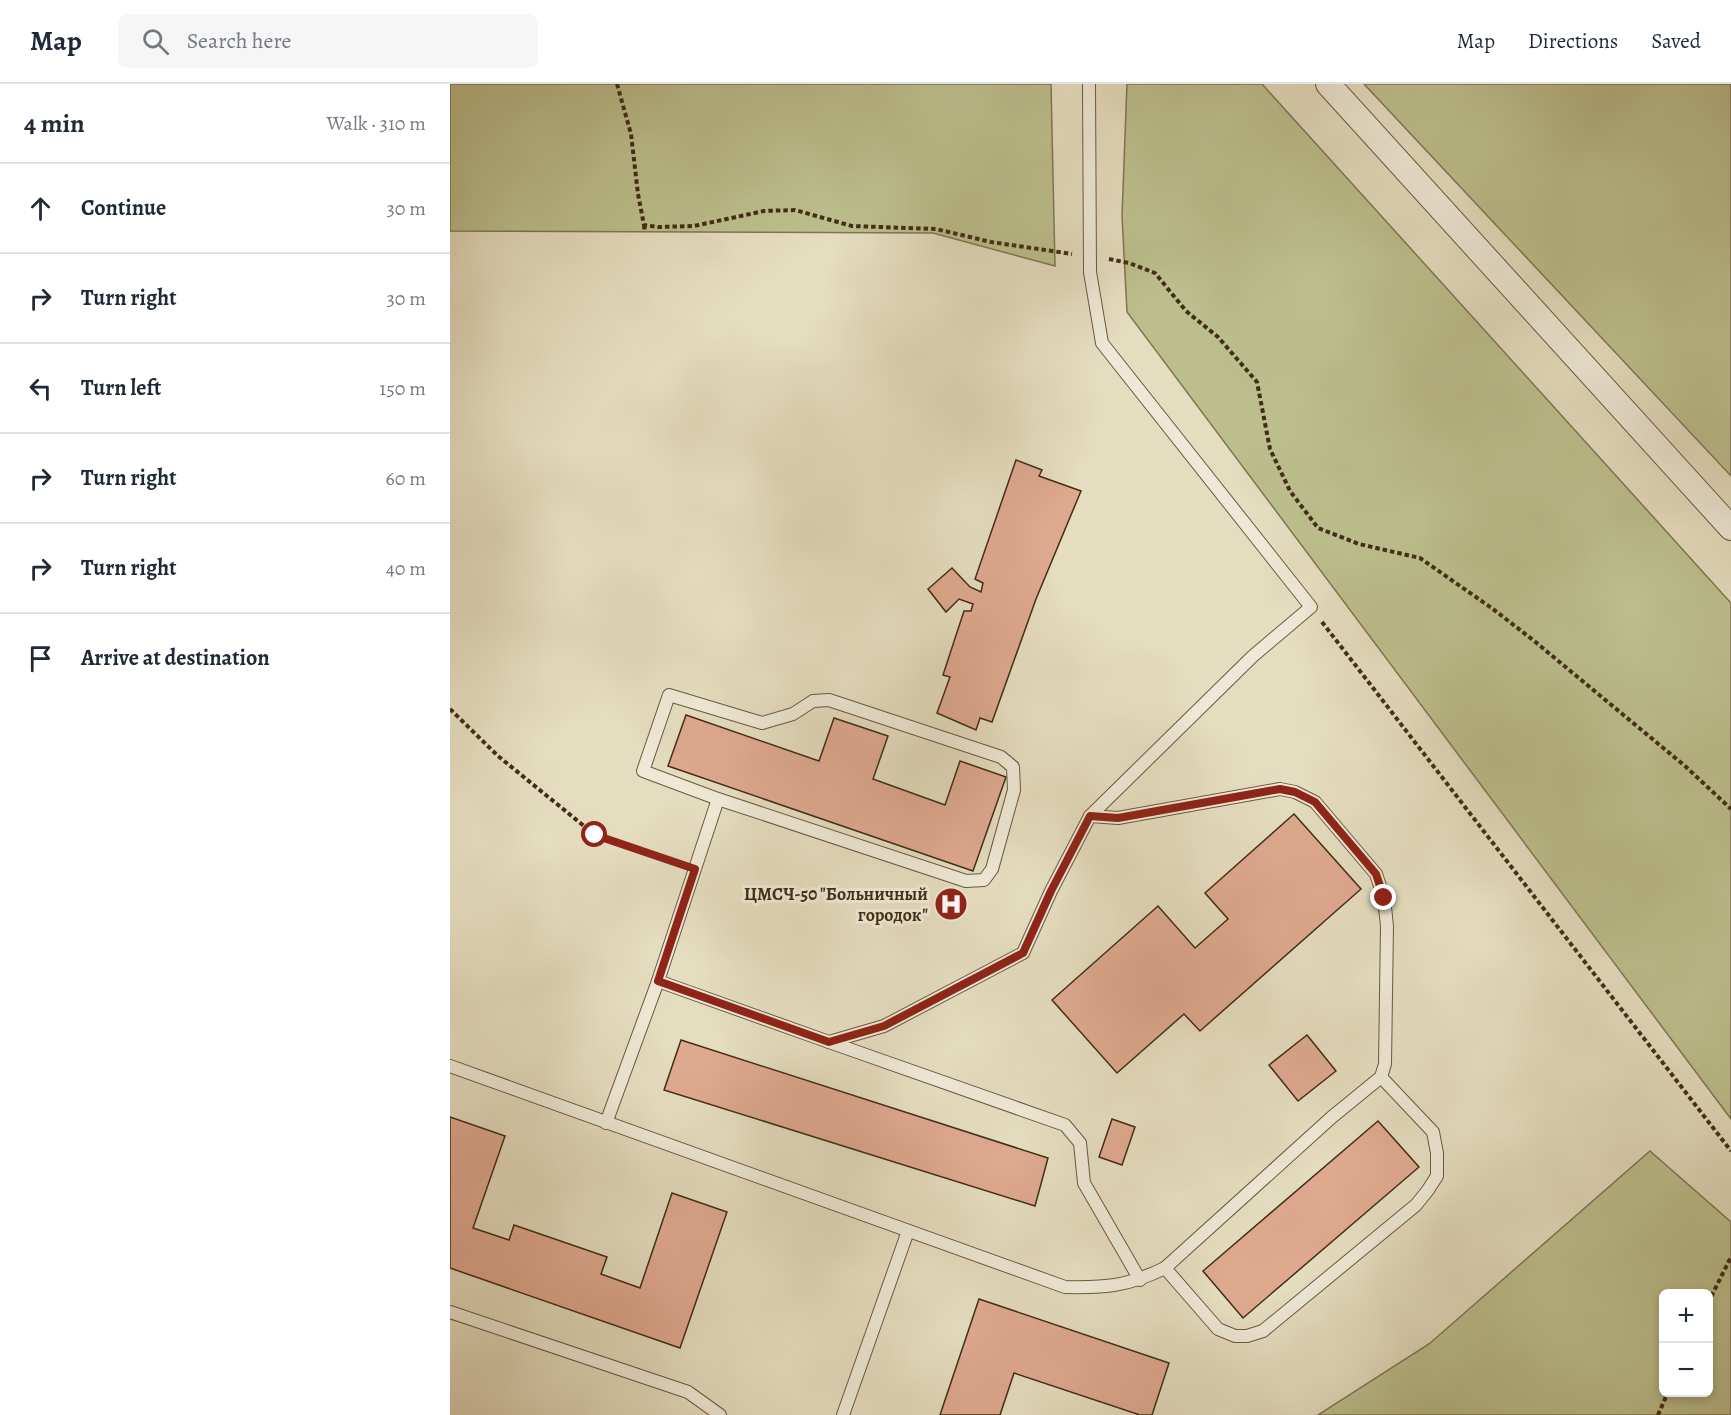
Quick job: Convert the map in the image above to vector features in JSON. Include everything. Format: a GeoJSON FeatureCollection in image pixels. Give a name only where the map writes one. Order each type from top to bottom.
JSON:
{"type":"FeatureCollection","features":[{"type":"Feature","properties":{"kind":"street"},"geometry":{"type":"LineString","coordinates":[[1328,84],[1731,528]]}},
{"type":"Feature","properties":{"kind":"lane"},"geometry":{"type":"LineString","coordinates":[[829,1042],[884,1026],[1023,953],[1051,891],[1090,816],[1253,656],[1311,607],[1102,342],[1090,272],[1089,84]]}},
{"type":"Feature","properties":{"kind":"lane"},"geometry":{"type":"LineString","coordinates":[[669,695],[762,723],[793,714],[813,701],[829,700],[1001,757],[1013,767],[1014,778],[1014,790],[992,869],[984,880],[966,881],[718,799],[643,771],[669,695]]}},
{"type":"Feature","properties":{"kind":"lane"},"geometry":{"type":"LineString","coordinates":[[450,1066],[1065,1287],[1102,1288],[1140,1280],[1165,1268],[1332,1117],[1381,1077],[1385,1064],[1387,926],[1384,898],[1376,874],[1315,802],[1295,792],[1280,789],[1118,818],[1090,816]]}},
{"type":"Feature","properties":{"kind":"lane"},"geometry":{"type":"LineString","coordinates":[[606,1123],[658,981],[718,799]]}},
{"type":"Feature","properties":{"kind":"lane"},"geometry":{"type":"LineString","coordinates":[[658,981],[1065,1125],[1080,1143],[1084,1183],[1140,1280]]}},
{"type":"Feature","properties":{"kind":"lane"},"geometry":{"type":"LineString","coordinates":[[1165,1268],[1218,1329],[1235,1336],[1247,1336],[1263,1331],[1416,1205],[1437,1176],[1437,1153],[1433,1132],[1381,1077]]}},
{"type":"Feature","properties":{"kind":"lane"},"geometry":{"type":"LineString","coordinates":[[843,1415],[908,1231]]}},
{"type":"Feature","properties":{"kind":"lane"},"geometry":{"type":"LineString","coordinates":[[450,1312],[688,1392],[720,1415]]}},
{"type":"Feature","properties":{"kind":"path"},"geometry":{"type":"LineString","coordinates":[[617,84],[631,134],[645,232]]}},
{"type":"Feature","properties":{"kind":"path"},"geometry":{"type":"LineString","coordinates":[[644,225],[694,226],[764,211],[795,210],[852,226],[936,229],[991,242],[1129,263],[1155,273],[1186,311],[1218,337],[1257,382],[1270,449],[1290,491],[1318,528],[1359,544],[1420,558],[1533,640],[1685,766],[1731,809]]}},
{"type":"Feature","properties":{"kind":"path"},"geometry":{"type":"LineString","coordinates":[[1311,607],[1731,1151]]}},
{"type":"Feature","properties":{"kind":"path"},"geometry":{"type":"LineString","coordinates":[[450,709],[498,756],[595,835],[695,869]]}},
{"type":"Feature","properties":{"kind":"path"},"geometry":{"type":"LineString","coordinates":[[1713,1293],[1731,1257]]}},
{"type":"Feature","properties":{"kind":"path"},"geometry":{"type":"LineString","coordinates":[[1658,1415],[1666,1397]]}},
{"type":"Feature","properties":{"kind":"green space"},"geometry":{"type":"Polygon","coordinates":[[[450,84],[1051,84],[1055,266],[933,233],[450,231],[450,84]]]}},
{"type":"Feature","properties":{"kind":"green space"},"geometry":{"type":"Polygon","coordinates":[[[1127,84],[1262,84],[1731,603],[1731,1119],[1127,312],[1122,216],[1127,84]]]}},
{"type":"Feature","properties":{"kind":"green space"},"geometry":{"type":"Polygon","coordinates":[[[1364,84],[1731,84],[1731,476],[1364,84]]]}},
{"type":"Feature","properties":{"kind":"green space"},"geometry":{"type":"Polygon","coordinates":[[[1650,1151],[1731,1222],[1731,1415],[1318,1415],[1429,1344],[1650,1151]]]}},
{"type":"Feature","properties":{"kind":"building"},"geometry":{"type":"Polygon","coordinates":[[[1016,460],[1042,470],[1039,476],[1081,491],[1036,599],[992,722],[980,718],[976,730],[937,713],[950,677],[943,675],[964,611],[971,611],[973,604],[959,599],[946,612],[928,589],[952,568],[970,587],[981,592],[983,583],[975,579],[1016,460]]]}},
{"type":"Feature","properties":{"kind":"building"},"geometry":{"type":"Polygon","coordinates":[[[686,715],[819,761],[834,718],[888,736],[873,779],[945,805],[960,761],[1006,777],[973,871],[668,766],[686,715]]]}},
{"type":"Feature","properties":{"kind":"building"},"geometry":{"type":"Polygon","coordinates":[[[1294,814],[1361,889],[1200,1031],[1184,1014],[1117,1073],[1052,1000],[1158,906],[1195,948],[1228,919],[1205,893],[1294,814]]]}},
{"type":"Feature","properties":{"kind":"building"},"geometry":{"type":"Polygon","coordinates":[[[1307,1035],[1336,1071],[1298,1101],[1269,1065],[1307,1035]]]}},
{"type":"Feature","properties":{"kind":"building"},"geometry":{"type":"Polygon","coordinates":[[[681,1040],[1048,1158],[1035,1206],[664,1090],[681,1040]]]}},
{"type":"Feature","properties":{"kind":"building"},"geometry":{"type":"Polygon","coordinates":[[[450,1117],[505,1136],[473,1228],[509,1240],[514,1225],[607,1257],[601,1274],[640,1288],[672,1193],[727,1212],[680,1348],[450,1268],[450,1117]]]}},
{"type":"Feature","properties":{"kind":"building"},"geometry":{"type":"Polygon","coordinates":[[[1112,1119],[1135,1127],[1122,1165],[1099,1157],[1112,1119]]]}},
{"type":"Feature","properties":{"kind":"building"},"geometry":{"type":"Polygon","coordinates":[[[1378,1121],[1419,1167],[1243,1318],[1203,1271],[1378,1121]]]}},
{"type":"Feature","properties":{"kind":"building"},"geometry":{"type":"Polygon","coordinates":[[[979,1299],[1169,1363],[1152,1415],[1140,1415],[1014,1373],[1000,1415],[940,1415],[979,1299]]]}},
{"type":"Feature","properties":{"kind":"place","name":"ЦМСЧ-50 \"Больничный городок\""},"geometry":{"type":"Point","coordinates":[951,904]}},
{"type":"Feature","properties":{"kind":"route"},"geometry":{"type":"LineString","coordinates":[[595,835],[695,869],[658,981],[829,1042],[884,1026],[1023,953],[1051,891],[1090,816],[1118,818],[1280,789],[1295,792],[1315,802],[1376,874],[1384,898]]}}]}
